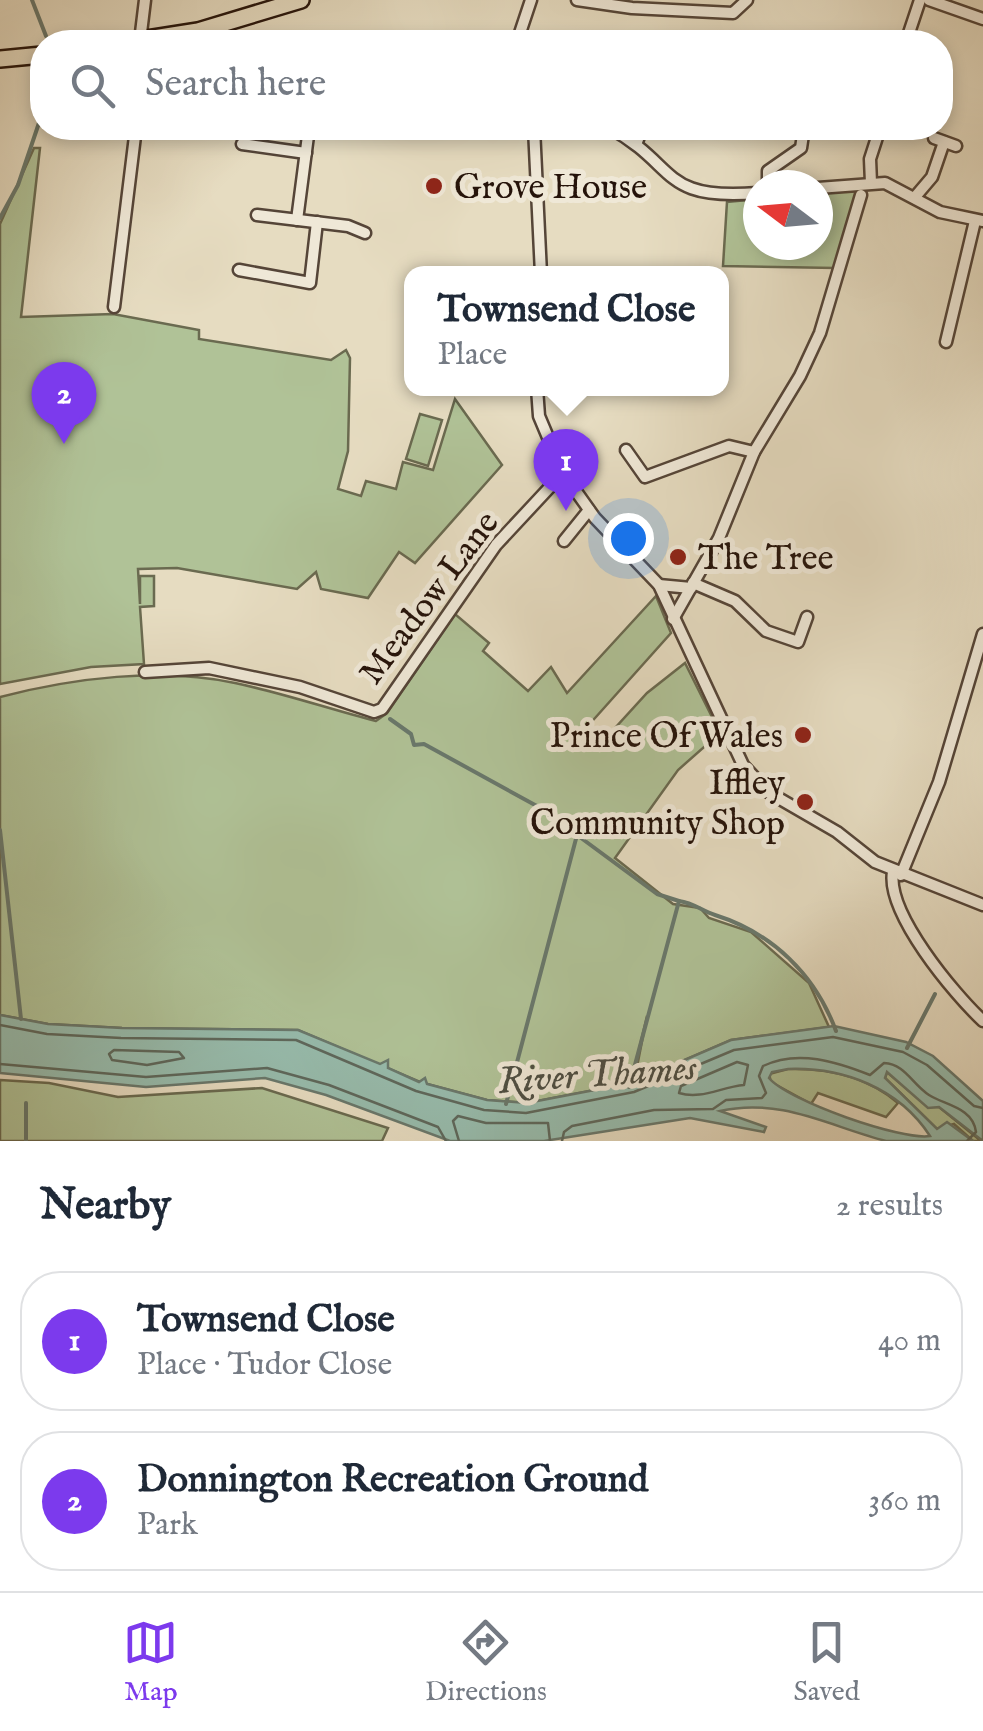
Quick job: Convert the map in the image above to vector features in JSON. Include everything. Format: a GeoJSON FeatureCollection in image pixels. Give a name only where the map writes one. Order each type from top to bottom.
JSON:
{"type":"FeatureCollection","features":[{"type":"Feature","properties":{"kind":"main road"},"geometry":{"type":"LineString","coordinates":[[201,30],[301,0]]}},
{"type":"Feature","properties":{"kind":"main road"},"geometry":{"type":"LineString","coordinates":[[0,59],[30,56]]}},
{"type":"Feature","properties":{"kind":"street"},"geometry":{"type":"LineString","coordinates":[[137,30],[145,0]]}},
{"type":"Feature","properties":{"kind":"street"},"geometry":{"type":"LineString","coordinates":[[521,30],[531,0]]}},
{"type":"Feature","properties":{"kind":"street"},"geometry":{"type":"LineString","coordinates":[[577,0],[632,8],[733,13],[747,0]]}},
{"type":"Feature","properties":{"kind":"street"},"geometry":{"type":"LineString","coordinates":[[910,30],[920,0]]}},
{"type":"Feature","properties":{"kind":"street"},"geometry":{"type":"LineString","coordinates":[[928,0],[983,19]]}},
{"type":"Feature","properties":{"kind":"street"},"geometry":{"type":"LineString","coordinates":[[114,307],[135,140]]}},
{"type":"Feature","properties":{"kind":"street"},"geometry":{"type":"LineString","coordinates":[[296,220],[308,140]]}},
{"type":"Feature","properties":{"kind":"street"},"geometry":{"type":"LineString","coordinates":[[535,140],[541,266]]}},
{"type":"Feature","properties":{"kind":"street"},"geometry":{"type":"LineString","coordinates":[[633,140],[665,175],[690,190],[708,195],[743,194]]}},
{"type":"Feature","properties":{"kind":"street"},"geometry":{"type":"LineString","coordinates":[[769,170],[800,148],[802,140]]}},
{"type":"Feature","properties":{"kind":"street"},"geometry":{"type":"LineString","coordinates":[[871,183],[870,159],[876,140]]}},
{"type":"Feature","properties":{"kind":"street"},"geometry":{"type":"LineString","coordinates":[[915,197],[932,177],[939,140],[956,146]]}},
{"type":"Feature","properties":{"kind":"street"},"geometry":{"type":"LineString","coordinates":[[242,144],[306,152]]}},
{"type":"Feature","properties":{"kind":"street"},"geometry":{"type":"LineString","coordinates":[[833,187],[871,183],[898,186],[940,212],[979,221],[946,342]]}},
{"type":"Feature","properties":{"kind":"street"},"geometry":{"type":"LineString","coordinates":[[672,619],[720,538],[754,452],[800,376],[820,333],[861,195]]}},
{"type":"Feature","properties":{"kind":"street"},"geometry":{"type":"LineString","coordinates":[[257,215],[356,227],[365,233]]}},
{"type":"Feature","properties":{"kind":"street"},"geometry":{"type":"LineString","coordinates":[[239,270],[310,283],[317,222]]}},
{"type":"Feature","properties":{"kind":"street"},"geometry":{"type":"LineString","coordinates":[[538,396],[539,416],[563,472],[589,510],[658,584],[742,765],[768,792],[837,832],[897,874],[983,905]]}},
{"type":"Feature","properties":{"kind":"street"},"geometry":{"type":"LineString","coordinates":[[626,450],[646,477],[730,446],[754,452]]}},
{"type":"Feature","properties":{"kind":"street","name":"Meadow Lane"},"geometry":{"type":"LineString","coordinates":[[145,672],[209,668],[300,686],[374,712],[382,708],[496,545],[563,472]]}},
{"type":"Feature","properties":{"kind":"street"},"geometry":{"type":"LineString","coordinates":[[564,540],[589,510]]}},
{"type":"Feature","properties":{"kind":"street"},"geometry":{"type":"LineString","coordinates":[[658,584],[692,585],[735,601],[766,632],[798,642],[807,617]]}},
{"type":"Feature","properties":{"kind":"street"},"geometry":{"type":"LineString","coordinates":[[982,1021],[920,944],[898,899],[897,874],[939,782],[983,634]]}},
{"type":"Feature","properties":{"kind":"shaded area"},"geometry":{"type":"Polygon","coordinates":[[[34,148],[40,148],[21,317],[113,314],[199,330],[199,339],[331,360],[346,350],[350,358],[348,451],[338,489],[361,496],[366,481],[396,489],[403,462],[433,470],[455,399],[502,465],[415,563],[399,552],[368,598],[321,589],[316,572],[297,589],[177,568],[138,569],[140,604],[140,576],[154,576],[154,606],[140,607],[144,664],[91,667],[0,684],[0,224],[34,148]]]}},
{"type":"Feature","properties":{"kind":"shaded area"},"geometry":{"type":"Polygon","coordinates":[[[857,190],[835,268],[723,266],[727,202],[743,200],[743,260],[833,260],[833,192],[857,190]]]}},
{"type":"Feature","properties":{"kind":"shaded area"},"geometry":{"type":"Polygon","coordinates":[[[420,414],[442,420],[428,466],[406,459],[420,414]]]}},
{"type":"Feature","properties":{"kind":"shaded area"},"geometry":{"type":"Polygon","coordinates":[[[656,596],[671,633],[587,727],[604,740],[647,693],[685,663],[720,733],[678,770],[615,858],[673,904],[700,908],[709,918],[751,932],[809,983],[829,1027],[731,1040],[634,1082],[647,1016],[631,1083],[527,1103],[487,1100],[420,1082],[298,1030],[122,1028],[48,1024],[0,1015],[0,697],[87,680],[177,676],[253,687],[376,721],[387,713],[455,614],[489,643],[483,651],[528,691],[551,667],[567,693],[656,596]]]}},
{"type":"Feature","properties":{"kind":"shaded area"},"geometry":{"type":"Polygon","coordinates":[[[788,1069],[846,1075],[873,1086],[898,1103],[886,1117],[818,1093],[811,1104],[771,1082],[769,1074],[788,1069]]]}},
{"type":"Feature","properties":{"kind":"shaded area"},"geometry":{"type":"Polygon","coordinates":[[[887,1072],[928,1107],[939,1107],[981,1141],[973,1141],[954,1124],[937,1129],[885,1078],[887,1072]]]}},
{"type":"Feature","properties":{"kind":"shaded area"},"geometry":{"type":"Polygon","coordinates":[[[0,1080],[49,1083],[118,1097],[262,1088],[388,1128],[382,1141],[0,1141],[0,1080]]]}},
{"type":"Feature","properties":{"kind":"water"},"geometry":{"type":"Polygon","coordinates":[[[0,1015],[48,1024],[122,1028],[298,1030],[380,1064],[388,1060],[388,1068],[419,1082],[425,1078],[427,1084],[487,1100],[527,1103],[631,1083],[731,1040],[834,1026],[906,1042],[933,1056],[983,1101],[983,1141],[939,1107],[928,1108],[887,1072],[885,1078],[937,1129],[947,1122],[973,1141],[886,1141],[785,1111],[742,1108],[720,1111],[766,1127],[764,1132],[690,1118],[544,1141],[450,1141],[326,1095],[265,1078],[146,1087],[0,1073],[0,1015]],[[809,1069],[772,1072],[769,1078],[821,1108],[896,1132],[930,1136],[917,1119],[886,1093],[849,1077],[809,1069]]]}},
{"type":"Feature","properties":{"kind":"waterway"},"geometry":{"type":"LineString","coordinates":[[32,0],[44,30]]}},
{"type":"Feature","properties":{"kind":"waterway"},"geometry":{"type":"LineString","coordinates":[[0,218],[18,185],[33,140]]}},
{"type":"Feature","properties":{"kind":"waterway","name":"River Thames"},"geometry":{"type":"LineString","coordinates":[[390,719],[411,734],[414,745],[424,744],[535,805],[577,835],[506,1104]]}},
{"type":"Feature","properties":{"kind":"waterway"},"geometry":{"type":"LineString","coordinates":[[0,830],[21,1019]]}},
{"type":"Feature","properties":{"kind":"waterway","name":"River Thames"},"geometry":{"type":"LineString","coordinates":[[577,835],[657,894],[679,901],[629,1087]]}},
{"type":"Feature","properties":{"kind":"waterway"},"geometry":{"type":"LineString","coordinates":[[679,901],[736,923],[789,958],[816,991],[836,1031]]}},
{"type":"Feature","properties":{"kind":"waterway"},"geometry":{"type":"LineString","coordinates":[[907,1048],[935,994]]}},
{"type":"Feature","properties":{"kind":"waterway"},"geometry":{"type":"LineString","coordinates":[[26,1103],[26,1141]]}},
{"type":"Feature","properties":{"kind":"place","name":"Grove House"},"geometry":{"type":"Point","coordinates":[434,186]}},
{"type":"Feature","properties":{"kind":"place","name":"Donnington Recreation Ground"},"geometry":{"type":"Point","coordinates":[64,444]}},
{"type":"Feature","properties":{"kind":"place","name":"Townsend Close"},"geometry":{"type":"Point","coordinates":[566,511]}},
{"type":"Feature","properties":{"kind":"place","name":"The Tree"},"geometry":{"type":"Point","coordinates":[678,557]}},
{"type":"Feature","properties":{"kind":"place","name":"Prince Of Wales"},"geometry":{"type":"Point","coordinates":[803,735]}},
{"type":"Feature","properties":{"kind":"place","name":"Iffley Community Shop"},"geometry":{"type":"Point","coordinates":[805,802]}}]}
